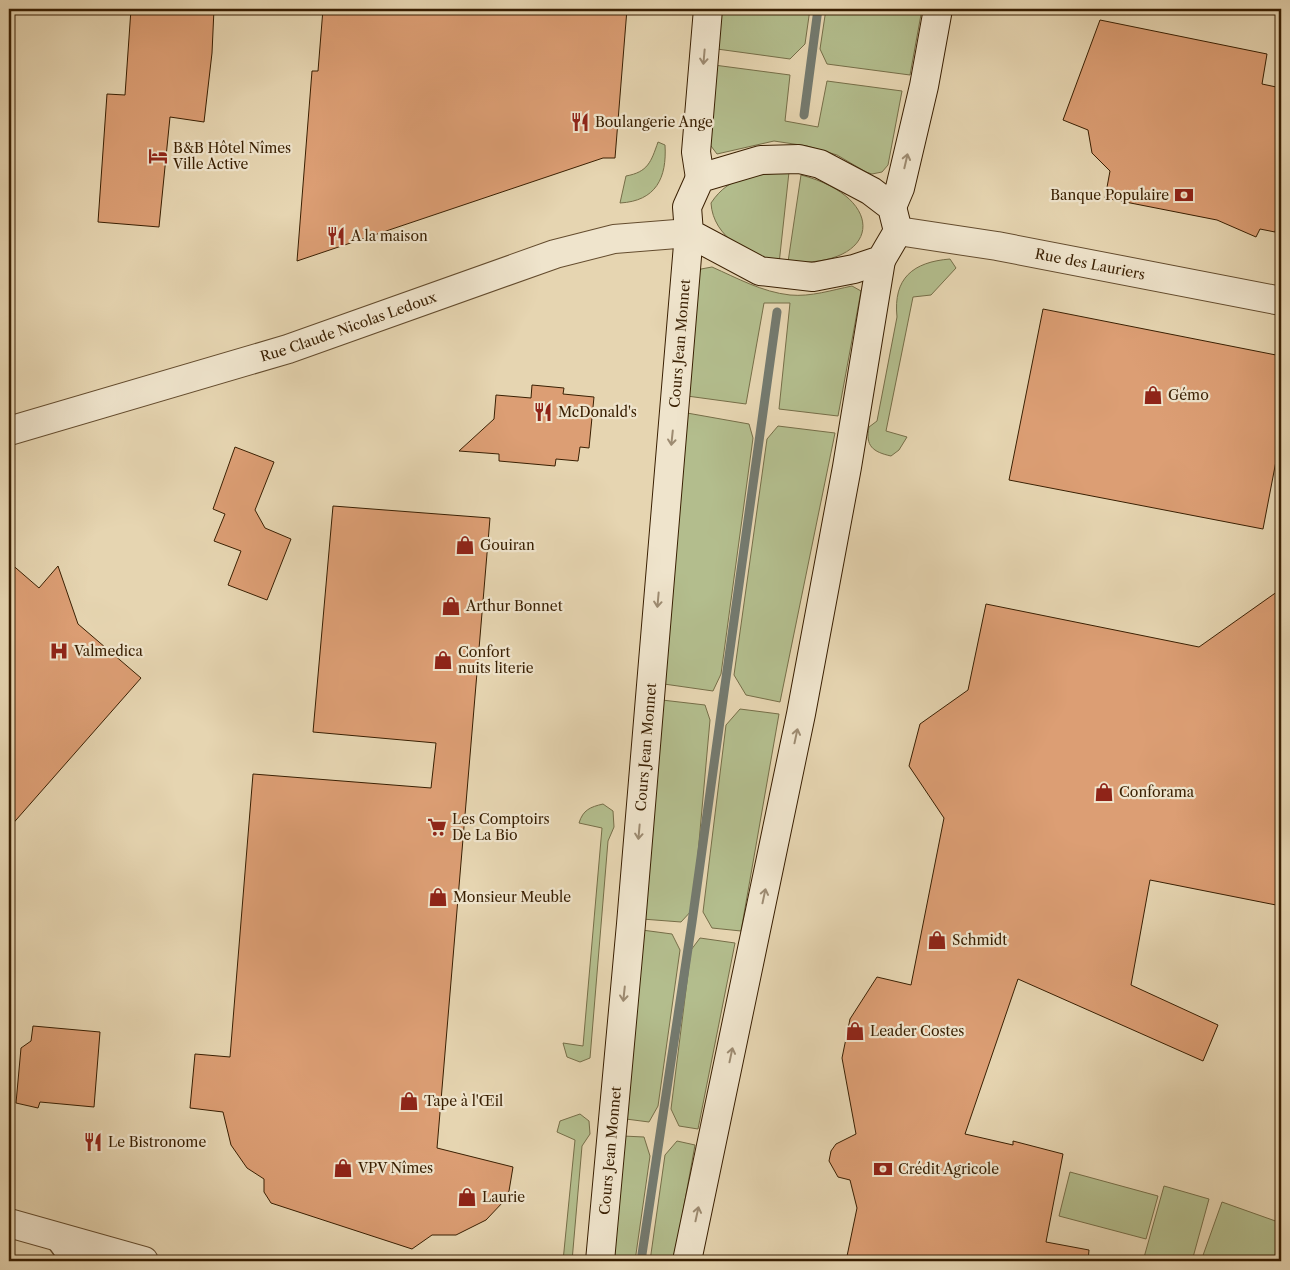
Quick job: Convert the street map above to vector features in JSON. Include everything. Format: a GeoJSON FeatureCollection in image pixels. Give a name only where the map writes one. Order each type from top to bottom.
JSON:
{"type":"FeatureCollection","features":[{"type":"Feature","properties":{"kind":"main road"},"geometry":{"type":"LineString","coordinates":[[708,9],[696,152],[700,178],[761,160],[799,159],[820,164],[871,191],[895,219]]}},
{"type":"Feature","properties":{"kind":"main road"},"geometry":{"type":"LineString","coordinates":[[686,1261],[803,705],[847,467],[881,260],[895,219],[902,179],[924,86],[938,9]]}},
{"type":"Feature","properties":{"kind":"main road","name":"Cours Jean Monnet"},"geometry":{"type":"LineString","coordinates":[[600,1261],[631,924],[689,233],[686,207],[700,178]]}},
{"type":"Feature","properties":{"kind":"main road","name":"Rue des Lauriers"},"geometry":{"type":"LineString","coordinates":[[895,219],[997,246],[1281,301]]}},
{"type":"Feature","properties":{"kind":"main road"},"geometry":{"type":"LineString","coordinates":[[689,233],[760,271],[813,277],[854,269],[881,260]]}},
{"type":"Feature","properties":{"kind":"main road","name":"Rue Claude Nicolas Ledoux"},"geometry":{"type":"LineString","coordinates":[[9,431],[288,350],[555,254],[614,239],[689,233]]}},
{"type":"Feature","properties":{"kind":"main road"},"geometry":{"type":"LineString","coordinates":[[9,1223],[61,1246],[103,1261]]}},
{"type":"Feature","properties":{"kind":"main road"},"geometry":{"type":"LineString","coordinates":[[61,1246],[144,1261]]}},
{"type":"Feature","properties":{"kind":"green space"},"geometry":{"type":"Polygon","coordinates":[[[720,9],[810,9],[805,44],[790,59],[717,49],[720,9]]]}},
{"type":"Feature","properties":{"kind":"green space"},"geometry":{"type":"Polygon","coordinates":[[[826,9],[922,9],[910,75],[827,64],[820,49],[826,9]]]}},
{"type":"Feature","properties":{"kind":"green space"},"geometry":{"type":"Polygon","coordinates":[[[714,65],[790,75],[785,121],[818,127],[827,81],[902,91],[888,165],[882,172],[872,174],[837,155],[807,146],[774,141],[717,154],[708,142],[714,65]]]}},
{"type":"Feature","properties":{"kind":"green space"},"geometry":{"type":"Polygon","coordinates":[[[658,142],[665,145],[665,157],[664,168],[657,186],[642,198],[620,203],[626,176],[639,172],[648,165],[658,142]]]}},
{"type":"Feature","properties":{"kind":"green space"},"geometry":{"type":"Polygon","coordinates":[[[789,172],[779,264],[756,256],[735,244],[726,236],[718,226],[713,215],[711,203],[719,193],[736,181],[755,176],[789,172]]]}},
{"type":"Feature","properties":{"kind":"green space"},"geometry":{"type":"Polygon","coordinates":[[[801,175],[830,186],[849,199],[860,214],[863,229],[857,243],[842,254],[819,261],[788,262],[801,175]]]}},
{"type":"Feature","properties":{"kind":"green space"},"geometry":{"type":"Polygon","coordinates":[[[950,259],[956,268],[931,295],[913,297],[886,431],[907,437],[899,450],[891,456],[879,452],[869,443],[868,434],[869,427],[877,421],[897,317],[898,292],[908,274],[916,268],[950,259]]]}},
{"type":"Feature","properties":{"kind":"green space"},"geometry":{"type":"Polygon","coordinates":[[[712,267],[750,284],[790,295],[821,293],[852,286],[861,291],[838,416],[779,409],[790,303],[764,303],[746,404],[687,396],[697,278],[701,269],[712,267]]]}},
{"type":"Feature","properties":{"kind":"green space"},"geometry":{"type":"Polygon","coordinates":[[[687,413],[749,424],[753,438],[721,674],[713,691],[664,684],[687,413]]]}},
{"type":"Feature","properties":{"kind":"green space"},"geometry":{"type":"Polygon","coordinates":[[[778,426],[835,433],[780,702],[746,695],[734,675],[767,439],[778,426]]]}},
{"type":"Feature","properties":{"kind":"green space"},"geometry":{"type":"Polygon","coordinates":[[[662,700],[705,705],[710,720],[693,909],[681,922],[642,919],[662,700]]]}},
{"type":"Feature","properties":{"kind":"green space"},"geometry":{"type":"Polygon","coordinates":[[[740,709],[779,714],[741,931],[712,928],[703,912],[726,725],[740,709]]]}},
{"type":"Feature","properties":{"kind":"green space"},"geometry":{"type":"Polygon","coordinates":[[[603,804],[613,811],[614,827],[608,841],[590,1058],[580,1062],[567,1057],[563,1043],[583,1046],[602,828],[579,823],[588,810],[603,804]]]}},
{"type":"Feature","properties":{"kind":"green space"},"geometry":{"type":"Polygon","coordinates":[[[642,930],[672,934],[680,950],[658,1106],[649,1122],[626,1119],[642,930]]]}},
{"type":"Feature","properties":{"kind":"green space"},"geometry":{"type":"Polygon","coordinates":[[[700,938],[735,943],[698,1129],[679,1126],[671,1109],[691,950],[700,938]]]}},
{"type":"Feature","properties":{"kind":"green space"},"geometry":{"type":"Polygon","coordinates":[[[580,1114],[589,1121],[590,1134],[582,1146],[572,1261],[563,1261],[575,1140],[557,1132],[560,1121],[580,1114]]]}},
{"type":"Feature","properties":{"kind":"green space"},"geometry":{"type":"Polygon","coordinates":[[[623,1136],[644,1137],[650,1156],[635,1261],[611,1261],[623,1136]]]}},
{"type":"Feature","properties":{"kind":"green space"},"geometry":{"type":"Polygon","coordinates":[[[677,1141],[695,1145],[674,1261],[650,1261],[665,1155],[677,1141]]]}},
{"type":"Feature","properties":{"kind":"green space"},"geometry":{"type":"Polygon","coordinates":[[[1070,1172],[1158,1196],[1146,1239],[1059,1216],[1070,1172]]]}},
{"type":"Feature","properties":{"kind":"green space"},"geometry":{"type":"Polygon","coordinates":[[[1164,1186],[1209,1199],[1192,1261],[1143,1261],[1164,1186]]]}},
{"type":"Feature","properties":{"kind":"green space"},"geometry":{"type":"Polygon","coordinates":[[[1222,1202],[1281,1223],[1281,1236],[1273,1261],[1201,1261],[1222,1202]]]}},
{"type":"Feature","properties":{"kind":"building"},"geometry":{"type":"Polygon","coordinates":[[[131,9],[214,9],[212,53],[204,122],[170,117],[159,227],[98,222],[107,94],[125,95],[131,9]]]}},
{"type":"Feature","properties":{"kind":"building"},"geometry":{"type":"Polygon","coordinates":[[[323,9],[627,9],[615,158],[603,158],[297,261],[312,71],[318,71],[323,9]]]}},
{"type":"Feature","properties":{"kind":"building"},"geometry":{"type":"Polygon","coordinates":[[[1100,20],[1267,54],[1262,84],[1281,88],[1281,202],[1275,232],[1260,229],[1256,237],[1217,220],[1105,198],[1110,171],[1092,153],[1088,130],[1063,120],[1100,20]]]}},
{"type":"Feature","properties":{"kind":"building","name":"Gémo"},"geometry":{"type":"Polygon","coordinates":[[[1043,309],[1281,356],[1281,435],[1263,529],[1009,480],[1043,309]]]}},
{"type":"Feature","properties":{"kind":"building","name":"McDonald's"},"geometry":{"type":"Polygon","coordinates":[[[532,385],[564,388],[563,394],[594,397],[589,448],[580,447],[578,461],[556,459],[555,466],[499,461],[499,454],[459,451],[494,419],[496,395],[531,398],[532,385]]]}},
{"type":"Feature","properties":{"kind":"building"},"geometry":{"type":"Polygon","coordinates":[[[235,447],[274,462],[255,510],[265,528],[291,539],[267,600],[228,585],[241,551],[214,541],[225,514],[213,509],[235,447]]]}},
{"type":"Feature","properties":{"kind":"building"},"geometry":{"type":"Polygon","coordinates":[[[333,506],[490,518],[437,1148],[513,1167],[509,1191],[504,1201],[486,1220],[456,1235],[432,1235],[412,1249],[271,1203],[264,1192],[264,1179],[247,1168],[231,1145],[223,1112],[190,1108],[195,1054],[230,1057],[253,774],[431,788],[436,743],[313,732],[333,506]]]}},
{"type":"Feature","properties":{"kind":"building","name":"Valmedica"},"geometry":{"type":"Polygon","coordinates":[[[9,562],[39,588],[58,566],[78,624],[141,678],[9,828],[9,562]]]}},
{"type":"Feature","properties":{"kind":"building","name":"Conforama"},"geometry":{"type":"Polygon","coordinates":[[[1281,589],[1281,906],[1150,880],[1131,985],[1218,1025],[1203,1061],[1018,979],[965,1134],[1013,1145],[1013,1141],[1063,1154],[1046,1242],[1089,1250],[1088,1261],[846,1261],[857,1208],[850,1180],[838,1177],[829,1161],[831,1151],[836,1144],[856,1134],[842,1058],[850,1019],[877,977],[911,985],[944,818],[909,766],[920,724],[968,690],[986,604],[1199,647],[1281,589]]]}},
{"type":"Feature","properties":{"kind":"building"},"geometry":{"type":"Polygon","coordinates":[[[33,1026],[100,1032],[94,1107],[40,1102],[38,1108],[16,1103],[21,1048],[31,1041],[33,1026]]]}},
{"type":"Feature","properties":{"kind":"waterway"},"geometry":{"type":"LineString","coordinates":[[804,115],[818,9]]}},
{"type":"Feature","properties":{"kind":"waterway"},"geometry":{"type":"LineString","coordinates":[[641,1261],[692,922],[777,312]]}},
{"type":"Feature","properties":{"kind":"place","name":"Boulangerie Ange"},"geometry":{"type":"Point","coordinates":[580,122]}},
{"type":"Feature","properties":{"kind":"place","name":"B&B Hôtel Nîmes Ville Active"},"geometry":{"type":"Point","coordinates":[158,156]}},
{"type":"Feature","properties":{"kind":"place","name":"Banque Populaire"},"geometry":{"type":"Point","coordinates":[1184,195]}},
{"type":"Feature","properties":{"kind":"place","name":"A la maison"},"geometry":{"type":"Point","coordinates":[336,236]}},
{"type":"Feature","properties":{"kind":"place","name":"Gémo"},"geometry":{"type":"Point","coordinates":[1153,395]}},
{"type":"Feature","properties":{"kind":"place","name":"McDonald's"},"geometry":{"type":"Point","coordinates":[543,412]}},
{"type":"Feature","properties":{"kind":"place","name":"Gouiran"},"geometry":{"type":"Point","coordinates":[465,545]}},
{"type":"Feature","properties":{"kind":"place","name":"Arthur Bonnet"},"geometry":{"type":"Point","coordinates":[451,606]}},
{"type":"Feature","properties":{"kind":"place","name":"Valmedica"},"geometry":{"type":"Point","coordinates":[59,651]}},
{"type":"Feature","properties":{"kind":"place","name":"Confort nuits literie"},"geometry":{"type":"Point","coordinates":[443,660]}},
{"type":"Feature","properties":{"kind":"place","name":"Conforama"},"geometry":{"type":"Point","coordinates":[1104,792]}},
{"type":"Feature","properties":{"kind":"place","name":"Les Comptoirs De La Bio"},"geometry":{"type":"Point","coordinates":[437,827]}},
{"type":"Feature","properties":{"kind":"place","name":"Monsieur Meuble"},"geometry":{"type":"Point","coordinates":[438,897]}},
{"type":"Feature","properties":{"kind":"place","name":"Schmidt"},"geometry":{"type":"Point","coordinates":[937,940]}},
{"type":"Feature","properties":{"kind":"place","name":"Leader Costes"},"geometry":{"type":"Point","coordinates":[855,1031]}},
{"type":"Feature","properties":{"kind":"place","name":"Tape à l'Œil"},"geometry":{"type":"Point","coordinates":[409,1101]}},
{"type":"Feature","properties":{"kind":"place","name":"Le Bistronome"},"geometry":{"type":"Point","coordinates":[93,1142]}},
{"type":"Feature","properties":{"kind":"place","name":"VPV Nîmes"},"geometry":{"type":"Point","coordinates":[343,1168]}},
{"type":"Feature","properties":{"kind":"place","name":"Crédit Agricole"},"geometry":{"type":"Point","coordinates":[883,1169]}},
{"type":"Feature","properties":{"kind":"place","name":"Laurie"},"geometry":{"type":"Point","coordinates":[467,1197]}}]}
